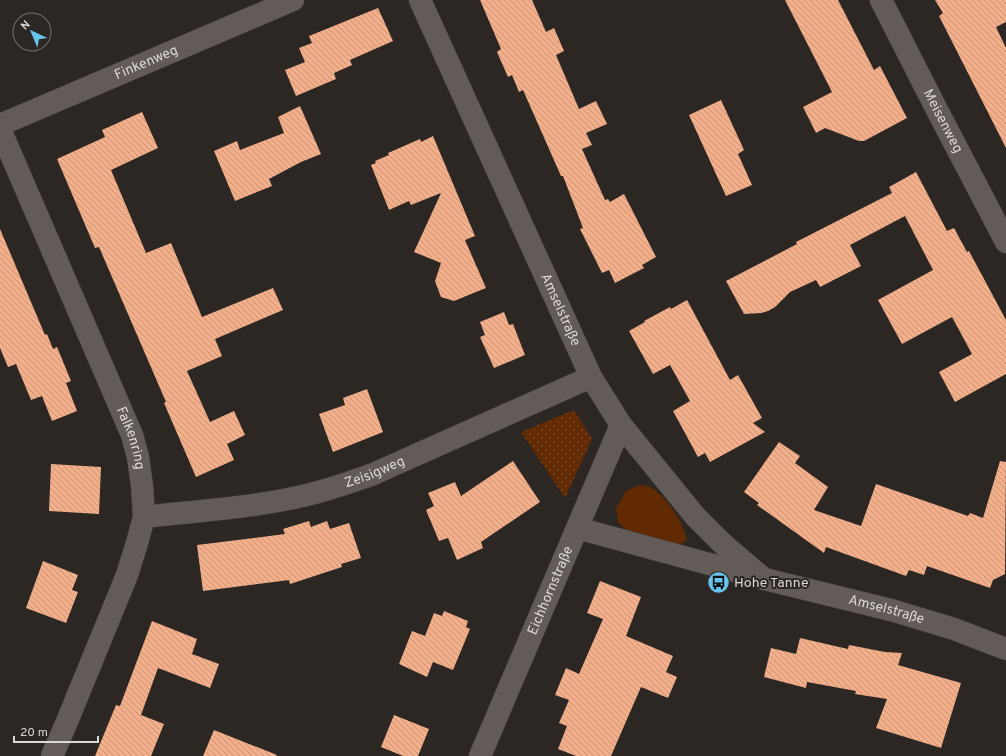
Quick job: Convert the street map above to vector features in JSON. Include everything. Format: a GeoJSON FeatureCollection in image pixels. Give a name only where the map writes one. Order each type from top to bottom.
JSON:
{"type":"FeatureCollection","features":[{"type":"Feature","properties":{"kind":"street","name":"Finkenweg"},"geometry":{"type":"LineString","coordinates":[[0,125],[293,0]]}},
{"type":"Feature","properties":{"kind":"street","name":"Amselstraße"},"geometry":{"type":"LineString","coordinates":[[420,0],[591,377],[621,425],[695,516],[724,545],[764,579]]}},
{"type":"Feature","properties":{"kind":"street","name":"Meisenweg"},"geometry":{"type":"LineString","coordinates":[[881,0],[1006,242]]}},
{"type":"Feature","properties":{"kind":"street","name":"Falkenring"},"geometry":{"type":"LineString","coordinates":[[0,129],[132,434],[138,457],[142,486],[144,517],[127,575],[52,756]]}},
{"type":"Feature","properties":{"kind":"street","name":"Zeisigweg"},"geometry":{"type":"LineString","coordinates":[[144,517],[259,504],[299,497],[336,487],[371,474],[591,377]]}},
{"type":"Feature","properties":{"kind":"street","name":"Eichhornstraße"},"geometry":{"type":"LineString","coordinates":[[480,756],[621,425]]}},
{"type":"Feature","properties":{"kind":"street","name":"Amselstraße"},"geometry":{"type":"LineString","coordinates":[[577,528],[764,579],[891,610],[954,629],[1006,649]]}},
{"type":"Feature","properties":{"kind":"shaded area"},"geometry":{"type":"Polygon","coordinates":[[[574,410],[592,439],[565,498],[521,432],[574,410]]]}},
{"type":"Feature","properties":{"kind":"shaded area"},"geometry":{"type":"Polygon","coordinates":[[[640,485],[648,486],[658,492],[674,511],[682,525],[687,539],[679,546],[628,532],[618,522],[616,508],[626,491],[640,485]]]}},
{"type":"Feature","properties":{"kind":"building"},"geometry":{"type":"Polygon","coordinates":[[[480,0],[532,0],[546,32],[554,28],[564,51],[556,55],[579,109],[596,101],[607,124],[586,133],[592,145],[582,149],[605,200],[608,199],[610,202],[624,194],[656,257],[642,265],[644,268],[615,283],[609,270],[602,273],[580,229],[583,228],[563,176],[561,176],[523,90],[519,92],[512,75],[508,77],[497,52],[501,49],[480,0]]]}},
{"type":"Feature","properties":{"kind":"building"},"geometry":{"type":"Polygon","coordinates":[[[785,0],[838,0],[874,70],[880,66],[907,118],[864,141],[859,141],[825,128],[816,133],[803,107],[832,92],[785,0]]]}},
{"type":"Feature","properties":{"kind":"building"},"geometry":{"type":"Polygon","coordinates":[[[935,0],[1006,0],[1006,22],[996,27],[1006,48],[1006,148],[939,16],[943,13],[935,0]]]}},
{"type":"Feature","properties":{"kind":"building"},"geometry":{"type":"Polygon","coordinates":[[[378,8],[393,41],[350,60],[352,65],[334,73],[336,79],[296,96],[285,70],[305,62],[299,48],[312,43],[309,36],[378,8]]]}},
{"type":"Feature","properties":{"kind":"building"},"geometry":{"type":"Polygon","coordinates":[[[721,100],[744,150],[738,154],[752,185],[726,196],[689,115],[721,100]]]}},
{"type":"Feature","properties":{"kind":"building"},"geometry":{"type":"Polygon","coordinates":[[[300,106],[321,154],[301,162],[269,179],[272,186],[235,201],[214,151],[237,141],[240,150],[284,133],[278,117],[300,106]]]}},
{"type":"Feature","properties":{"kind":"building"},"geometry":{"type":"Polygon","coordinates":[[[142,112],[158,148],[111,170],[146,253],[171,243],[202,317],[273,288],[283,310],[215,339],[222,356],[187,371],[210,422],[234,411],[245,435],[227,444],[234,460],[196,477],[164,403],[166,402],[99,247],[95,248],[57,159],[105,137],[102,130],[142,112]]]}},
{"type":"Feature","properties":{"kind":"building"},"geometry":{"type":"Polygon","coordinates":[[[433,136],[475,236],[465,240],[486,288],[454,301],[441,297],[435,281],[441,263],[414,252],[441,193],[411,205],[409,201],[389,210],[371,165],[376,163],[375,161],[389,155],[388,153],[420,139],[421,142],[433,136]]]}},
{"type":"Feature","properties":{"kind":"building"},"geometry":{"type":"Polygon","coordinates":[[[916,172],[947,231],[954,228],[967,252],[969,251],[1006,320],[1006,374],[955,402],[939,372],[972,354],[952,317],[902,344],[878,300],[933,270],[905,216],[850,245],[861,266],[820,287],[816,280],[790,292],[775,307],[768,311],[744,314],[726,281],[797,244],[796,242],[892,193],[889,187],[916,172]]]}},
{"type":"Feature","properties":{"kind":"building"},"geometry":{"type":"Polygon","coordinates":[[[0,229],[45,335],[47,334],[53,349],[57,347],[71,381],[66,383],[77,411],[52,421],[42,396],[31,400],[16,364],[8,367],[0,348],[0,229]]]}},
{"type":"Feature","properties":{"kind":"building"},"geometry":{"type":"Polygon","coordinates":[[[687,300],[730,380],[738,375],[762,418],[753,423],[765,432],[710,462],[705,453],[698,457],[673,411],[690,401],[670,365],[653,374],[629,331],[670,307],[671,309],[687,300]]]}},
{"type":"Feature","properties":{"kind":"building"},"geometry":{"type":"Polygon","coordinates":[[[504,312],[509,325],[513,324],[525,355],[494,368],[480,337],[485,335],[480,322],[504,312]]]}},
{"type":"Feature","properties":{"kind":"building"},"geometry":{"type":"Polygon","coordinates":[[[367,389],[383,432],[333,452],[319,414],[345,405],[343,398],[367,389]]]}},
{"type":"Feature","properties":{"kind":"building"},"geometry":{"type":"Polygon","coordinates":[[[779,442],[800,456],[795,463],[828,487],[814,510],[861,526],[876,484],[968,516],[970,513],[983,518],[1000,461],[1006,462],[1005,574],[993,580],[990,588],[927,566],[924,575],[909,570],[906,576],[826,547],[824,553],[757,505],[759,503],[744,492],[779,442]]]}},
{"type":"Feature","properties":{"kind":"building"},"geometry":{"type":"Polygon","coordinates":[[[513,461],[540,502],[481,542],[483,548],[457,560],[448,538],[439,541],[426,510],[434,506],[428,493],[455,482],[461,496],[513,461]]]}},
{"type":"Feature","properties":{"kind":"building"},"geometry":{"type":"Polygon","coordinates":[[[51,464],[101,467],[99,514],[49,511],[51,464]]]}},
{"type":"Feature","properties":{"kind":"building"},"geometry":{"type":"Polygon","coordinates":[[[309,521],[311,527],[327,521],[330,529],[349,523],[361,558],[341,564],[342,567],[290,584],[289,580],[203,591],[197,545],[285,534],[283,529],[309,521]]]}},
{"type":"Feature","properties":{"kind":"building"},"geometry":{"type":"Polygon","coordinates":[[[43,561],[78,575],[72,590],[78,592],[66,623],[26,608],[43,561]]]}},
{"type":"Feature","properties":{"kind":"building"},"geometry":{"type":"Polygon","coordinates":[[[600,581],[641,597],[626,636],[673,656],[666,672],[677,677],[668,698],[641,687],[611,756],[576,756],[558,749],[567,726],[559,723],[569,700],[555,695],[566,668],[579,674],[603,619],[587,613],[600,581]]]}},
{"type":"Feature","properties":{"kind":"building"},"geometry":{"type":"Polygon","coordinates":[[[444,611],[468,621],[466,627],[470,629],[453,670],[433,662],[427,677],[399,664],[412,631],[425,636],[434,613],[442,616],[444,611]]]}},
{"type":"Feature","properties":{"kind":"building"},"geometry":{"type":"Polygon","coordinates":[[[152,621],[197,639],[192,654],[219,664],[210,688],[158,668],[141,715],[164,724],[151,756],[95,756],[116,705],[120,706],[152,621]]]}},
{"type":"Feature","properties":{"kind":"building"},"geometry":{"type":"Polygon","coordinates":[[[800,638],[848,649],[849,645],[885,652],[902,653],[898,665],[961,683],[941,748],[876,728],[887,699],[855,694],[856,691],[807,682],[806,688],[764,677],[771,648],[796,654],[800,638]]]}},
{"type":"Feature","properties":{"kind":"building"},"geometry":{"type":"Polygon","coordinates":[[[394,715],[429,729],[418,756],[403,756],[381,747],[394,715]]]}},
{"type":"Feature","properties":{"kind":"building"},"geometry":{"type":"Polygon","coordinates":[[[214,730],[277,755],[203,756],[214,730]]]}},
{"type":"Feature","properties":{"kind":"place","name":"Hohe Tanne"},"geometry":{"type":"Point","coordinates":[718,583]}}]}
